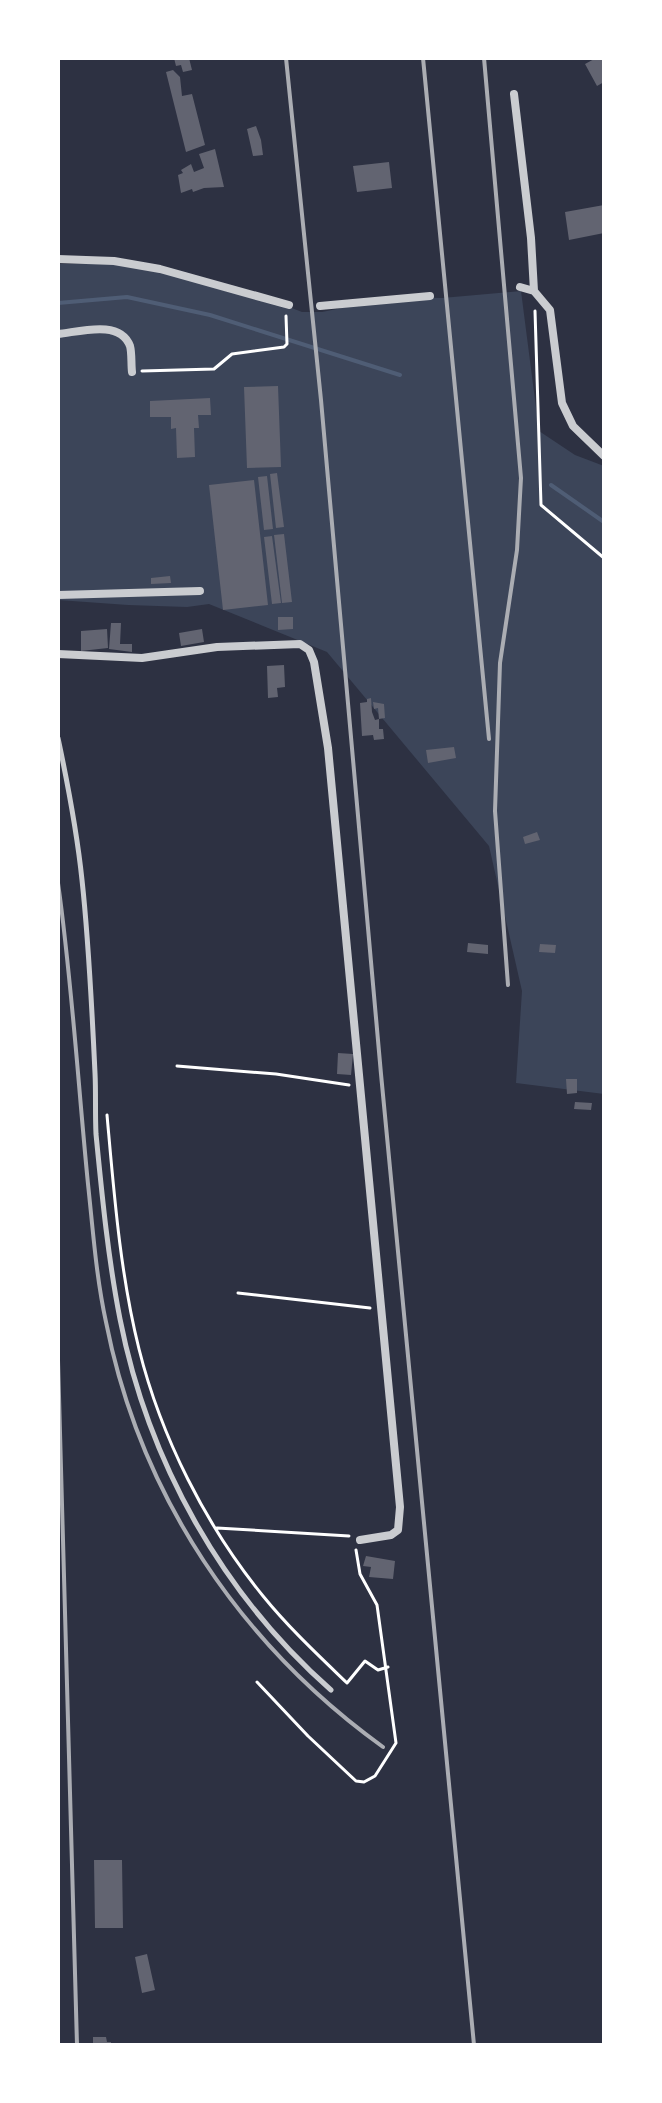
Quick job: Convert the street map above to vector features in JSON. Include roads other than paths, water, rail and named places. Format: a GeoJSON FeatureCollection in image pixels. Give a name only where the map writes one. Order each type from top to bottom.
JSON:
{"type":"FeatureCollection","features":[{"type":"Feature","properties":{"kind":"street"},"geometry":{"type":"LineString","coordinates":[[514,94],[534,291]]}},
{"type":"Feature","properties":{"kind":"street"},"geometry":{"type":"LineString","coordinates":[[58,259],[114,261],[160,269],[287,305]]}},
{"type":"Feature","properties":{"kind":"street"},"geometry":{"type":"LineString","coordinates":[[520,287],[534,291],[550,310],[562,403],[573,426],[604,456]]}},
{"type":"Feature","properties":{"kind":"street"},"geometry":{"type":"LineString","coordinates":[[320,306],[430,296]]}},
{"type":"Feature","properties":{"kind":"street"},"geometry":{"type":"LineString","coordinates":[[58,334],[109,329],[123,334],[130,347],[132,372]]}},
{"type":"Feature","properties":{"kind":"street"},"geometry":{"type":"LineString","coordinates":[[58,595],[200,591]]}},
{"type":"Feature","properties":{"kind":"street"},"geometry":{"type":"LineString","coordinates":[[58,654],[142,658],[217,647],[300,644],[309,650],[314,662],[328,748],[400,1507],[398,1530],[391,1535],[360,1540]]}},
{"type":"Feature","properties":{"kind":"lane"},"geometry":{"type":"LineString","coordinates":[[58,738],[83,883],[96,1131],[110,1258],[120,1321],[137,1387],[158,1446],[183,1501],[207,1543],[241,1593],[331,1690]]}},
{"type":"Feature","properties":{"kind":"waterway"},"geometry":{"type":"LineString","coordinates":[[58,303],[127,297],[210,315],[400,375]]}},
{"type":"Feature","properties":{"kind":"waterway"},"geometry":{"type":"LineString","coordinates":[[551,485],[604,522]]}},
{"type":"Feature","properties":{"kind":"railway"},"geometry":{"type":"LineString","coordinates":[[286,58],[321,400],[381,1074],[474,2045]]}},
{"type":"Feature","properties":{"kind":"railway"},"geometry":{"type":"LineString","coordinates":[[423,58],[489,739]]}},
{"type":"Feature","properties":{"kind":"railway"},"geometry":{"type":"LineString","coordinates":[[484,58],[521,478],[517,550],[500,663],[495,811],[508,985]]}},
{"type":"Feature","properties":{"kind":"railway"},"geometry":{"type":"LineString","coordinates":[[58,883],[100,1288],[122,1386],[144,1447],[171,1505],[204,1561],[241,1613],[284,1661],[331,1706],[383,1747]]}},
{"type":"Feature","properties":{"kind":"railway"},"geometry":{"type":"LineString","coordinates":[[58,1360],[77,2045]]}}]}
